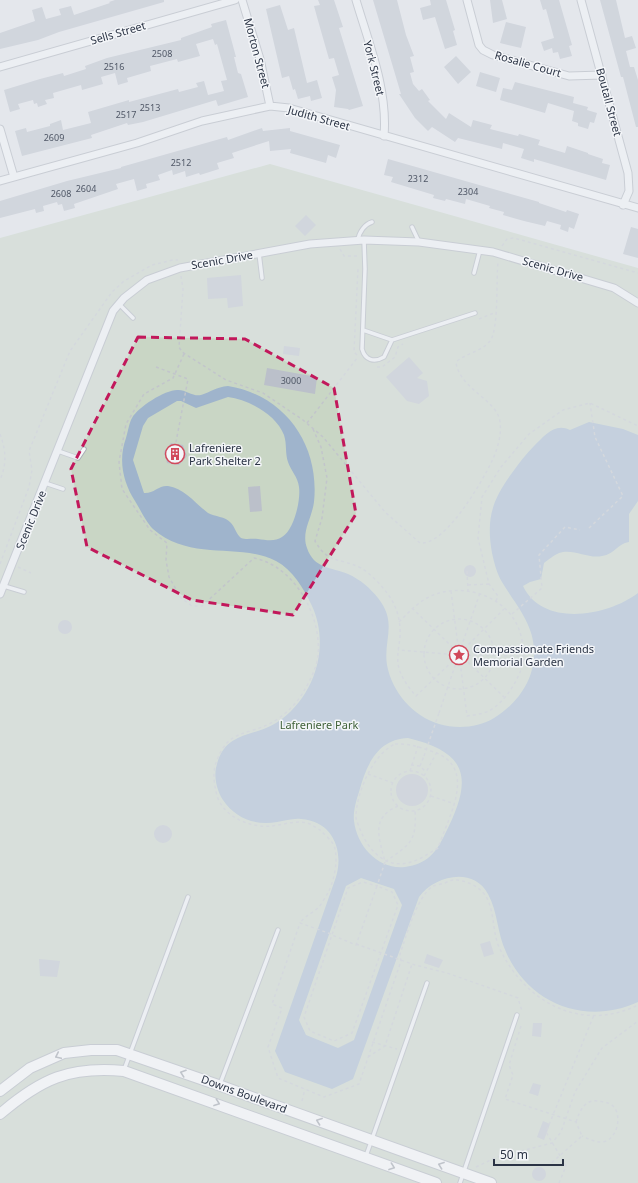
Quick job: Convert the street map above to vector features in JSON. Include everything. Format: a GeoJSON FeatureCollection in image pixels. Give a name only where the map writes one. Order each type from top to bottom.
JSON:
{"type":"FeatureCollection","features":[{"type":"Feature","properties":{"kind":"street","name":"Sells Street"},"geometry":{"type":"LineString","coordinates":[[0,67],[235,0]]}},
{"type":"Feature","properties":{"kind":"street","name":"Morton Street"},"geometry":{"type":"LineString","coordinates":[[242,0],[260,59],[270,106]]}},
{"type":"Feature","properties":{"kind":"street","name":"York Street"},"geometry":{"type":"LineString","coordinates":[[356,0],[379,80],[386,121],[384,136]]}},
{"type":"Feature","properties":{"kind":"street","name":"Rosalie Court"},"geometry":{"type":"LineString","coordinates":[[467,0],[479,45],[483,50],[493,55],[569,76],[602,75]]}},
{"type":"Feature","properties":{"kind":"street","name":"Boutall Street"},"geometry":{"type":"LineString","coordinates":[[581,0],[628,173],[629,192],[623,204]]}},
{"type":"Feature","properties":{"kind":"street","name":"Judith Street"},"geometry":{"type":"LineString","coordinates":[[0,181],[137,143],[202,121],[270,106],[289,108],[638,208]]}},
{"type":"Feature","properties":{"kind":"street"},"geometry":{"type":"LineString","coordinates":[[0,130],[14,177]]}},
{"type":"Feature","properties":{"kind":"street","name":"Scenic Drive"},"geometry":{"type":"LineString","coordinates":[[0,594],[113,311],[124,298],[147,280],[180,268],[310,244],[361,240],[419,242],[480,250],[585,278],[614,288],[638,303]]}},
{"type":"Feature","properties":{"kind":"street","name":"Downs Boulevard"},"geometry":{"type":"LineString","coordinates":[[0,1092],[30,1068],[64,1053],[91,1050],[117,1050],[220,1085],[491,1183]]}},
{"type":"Feature","properties":{"kind":"street","name":"Downs Boulevard"},"geometry":{"type":"LineString","coordinates":[[0,1114],[18,1098],[41,1084],[70,1072],[98,1069],[124,1071],[436,1183]]}},
{"type":"Feature","properties":{"kind":"lane"},"geometry":{"type":"LineString","coordinates":[[372,222],[367,224],[358,235],[361,240],[365,269],[362,330],[363,355],[374,361],[384,357],[392,340]]}},
{"type":"Feature","properties":{"kind":"lane"},"geometry":{"type":"LineString","coordinates":[[412,227],[419,242]]}},
{"type":"Feature","properties":{"kind":"lane"},"geometry":{"type":"LineString","coordinates":[[474,273],[480,250]]}},
{"type":"Feature","properties":{"kind":"lane"},"geometry":{"type":"LineString","coordinates":[[259,254],[262,278]]}},
{"type":"Feature","properties":{"kind":"lane"},"geometry":{"type":"LineString","coordinates":[[119,304],[133,318]]}},
{"type":"Feature","properties":{"kind":"lane"},"geometry":{"type":"LineString","coordinates":[[362,330],[392,340],[475,313]]}},
{"type":"Feature","properties":{"kind":"lane"},"geometry":{"type":"LineString","coordinates":[[58,451],[78,458],[84,449]]}},
{"type":"Feature","properties":{"kind":"lane"},"geometry":{"type":"LineString","coordinates":[[45,483],[63,489]]}},
{"type":"Feature","properties":{"kind":"lane"},"geometry":{"type":"LineString","coordinates":[[4,586],[24,592]]}},
{"type":"Feature","properties":{"kind":"lane"},"geometry":{"type":"LineString","coordinates":[[124,1071],[188,897]]}},
{"type":"Feature","properties":{"kind":"lane"},"geometry":{"type":"LineString","coordinates":[[220,1085],[278,930]]}},
{"type":"Feature","properties":{"kind":"lane"},"geometry":{"type":"LineString","coordinates":[[366,1157],[427,983]]}},
{"type":"Feature","properties":{"kind":"lane"},"geometry":{"type":"LineString","coordinates":[[460,1183],[517,1015]]}},
{"type":"Feature","properties":{"kind":"path"},"geometry":{"type":"LineString","coordinates":[[0,564],[28,487],[32,470],[29,451],[70,351],[112,292],[124,281],[152,265],[178,260],[183,289],[179,347],[184,354],[226,380],[262,393],[306,423],[323,437],[385,512],[420,543],[427,544],[434,540],[459,514],[477,488],[493,460],[499,438],[500,421],[495,411],[462,378],[457,369],[456,362],[461,358],[481,349],[490,340],[495,328],[496,278],[503,243],[507,239],[514,238],[638,273]]}},
{"type":"Feature","properties":{"kind":"path"},"geometry":{"type":"LineString","coordinates":[[338,242],[339,248],[344,256],[358,256]]}},
{"type":"Feature","properties":{"kind":"path"},"geometry":{"type":"LineString","coordinates":[[358,263],[354,352],[362,361]]}},
{"type":"Feature","properties":{"kind":"path"},"geometry":{"type":"LineString","coordinates":[[474,320],[495,313]]}},
{"type":"Feature","properties":{"kind":"path"},"geometry":{"type":"LineString","coordinates":[[374,367],[382,367],[395,358],[398,347],[403,344]]}},
{"type":"Feature","properties":{"kind":"path"},"geometry":{"type":"LineString","coordinates":[[184,354],[172,378],[144,394],[126,424],[119,462],[122,490],[150,530],[167,543],[166,560],[169,577],[181,598],[192,606],[202,606],[254,558],[267,560],[278,567],[293,581],[312,614],[314,625],[318,656],[305,690],[287,712],[271,723],[236,734],[221,750],[213,770],[213,780],[218,799],[232,816],[248,824],[262,826],[290,823],[309,823],[325,834],[335,848],[336,865],[329,891],[318,908],[306,915],[300,923],[272,1004],[282,1008],[268,1047],[278,1078],[324,1097],[359,1084],[372,1042],[401,961],[400,954],[415,912],[432,887],[455,879],[473,884],[485,895],[493,917],[499,946],[519,980],[548,1005],[574,1014],[594,1015],[624,1012],[638,1005]]}},
{"type":"Feature","properties":{"kind":"path"},"geometry":{"type":"LineString","coordinates":[[306,423],[358,357]]}},
{"type":"Feature","properties":{"kind":"path"},"geometry":{"type":"LineString","coordinates":[[156,367],[188,379],[176,442]]}},
{"type":"Feature","properties":{"kind":"path"},"geometry":{"type":"LineString","coordinates":[[589,528],[623,496],[596,437],[590,403]]}},
{"type":"Feature","properties":{"kind":"path"},"geometry":{"type":"LineString","coordinates":[[496,601],[498,596],[489,584],[478,538],[482,497],[501,467],[529,434],[563,410],[590,403],[638,426]]}},
{"type":"Feature","properties":{"kind":"path"},"geometry":{"type":"LineString","coordinates":[[312,428],[321,447],[327,478],[322,518],[315,541],[321,551],[328,557],[361,568],[376,579],[388,594],[397,609],[399,622],[398,665],[406,684],[416,696],[435,679],[504,609]]}},
{"type":"Feature","properties":{"kind":"path"},"geometry":{"type":"LineString","coordinates":[[0,434],[5,453],[5,468],[0,480]]}},
{"type":"Feature","properties":{"kind":"path"},"geometry":{"type":"LineString","coordinates":[[511,614],[542,588],[539,556],[565,527],[580,530]]}},
{"type":"Feature","properties":{"kind":"path"},"geometry":{"type":"LineString","coordinates":[[467,571],[468,591]]}},
{"type":"Feature","properties":{"kind":"path"},"geometry":{"type":"LineString","coordinates":[[468,585],[489,584]]}},
{"type":"Feature","properties":{"kind":"path"},"geometry":{"type":"LineString","coordinates":[[399,622],[412,608],[434,594],[451,591],[480,593],[496,601],[511,614],[517,623],[525,656],[519,675],[504,697],[487,711],[467,716],[451,591]]}},
{"type":"Feature","properties":{"kind":"path"},"geometry":{"type":"LineString","coordinates":[[420,766],[480,593]]}},
{"type":"Feature","properties":{"kind":"path"},"geometry":{"type":"LineString","coordinates":[[412,608],[458,655],[504,697]]}},
{"type":"Feature","properties":{"kind":"path"},"geometry":{"type":"LineString","coordinates":[[454,619],[471,620],[478,624],[488,634],[494,655],[494,663],[484,678],[469,687],[448,687],[435,679],[424,660],[424,652],[428,637],[433,629],[454,619]]}},
{"type":"Feature","properties":{"kind":"path"},"geometry":{"type":"LineString","coordinates":[[398,650],[458,655],[525,656]]}},
{"type":"Feature","properties":{"kind":"path"},"geometry":{"type":"LineString","coordinates":[[395,744],[411,744],[418,746],[437,752],[447,758],[456,769],[458,787],[455,804],[438,848],[410,863],[395,864],[385,862],[375,854],[364,840],[356,818],[361,796],[373,763],[386,748],[395,744]]}},
{"type":"Feature","properties":{"kind":"path"},"geometry":{"type":"LineString","coordinates":[[410,771],[418,746]]}},
{"type":"Feature","properties":{"kind":"path"},"geometry":{"type":"LineString","coordinates":[[424,776],[437,752]]}},
{"type":"Feature","properties":{"kind":"path"},"geometry":{"type":"LineString","coordinates":[[411,765],[420,766],[426,772]]}},
{"type":"Feature","properties":{"kind":"path"},"geometry":{"type":"LineString","coordinates":[[415,771],[424,776],[430,785],[430,796],[424,805],[415,810],[409,810],[398,806],[392,795],[393,783],[399,774],[415,771]]}},
{"type":"Feature","properties":{"kind":"path"},"geometry":{"type":"LineString","coordinates":[[368,774],[393,783]]}},
{"type":"Feature","properties":{"kind":"path"},"geometry":{"type":"LineString","coordinates":[[430,796],[455,804]]}},
{"type":"Feature","properties":{"kind":"path"},"geometry":{"type":"LineString","coordinates":[[356,944],[385,862],[378,833],[380,819],[388,810],[398,806]]}},
{"type":"Feature","properties":{"kind":"path"},"geometry":{"type":"LineString","coordinates":[[385,862],[405,848],[413,839],[416,827],[415,810]]}},
{"type":"Feature","properties":{"kind":"path"},"geometry":{"type":"LineString","coordinates":[[363,882],[377,886],[392,892],[398,905],[352,1033],[334,1041],[310,1031],[304,1017],[331,934],[348,888],[363,882]]}},
{"type":"Feature","properties":{"kind":"path"},"geometry":{"type":"LineString","coordinates":[[300,923],[398,960]]}},
{"type":"Feature","properties":{"kind":"path"},"geometry":{"type":"LineString","coordinates":[[367,1058],[385,1046],[412,964]]}},
{"type":"Feature","properties":{"kind":"path"},"geometry":{"type":"LineString","coordinates":[[559,1183],[566,1166],[546,1132],[594,1015]]}},
{"type":"Feature","properties":{"kind":"path"},"geometry":{"type":"LineString","coordinates":[[463,1173],[497,1157],[552,1142],[561,1132],[575,1092],[602,1048],[638,1021]]}},
{"type":"Feature","properties":{"kind":"path"},"geometry":{"type":"LineString","coordinates":[[372,1042],[404,1051]]}},
{"type":"Feature","properties":{"kind":"path"},"geometry":{"type":"LineString","coordinates":[[302,1101],[305,1089]]}},
{"type":"Feature","properties":{"kind":"path"},"geometry":{"type":"LineString","coordinates":[[576,1122],[584,1104],[592,1100],[606,1102],[613,1106],[619,1118],[615,1132],[606,1141],[595,1142],[582,1136]]}},
{"type":"Feature","properties":{"kind":"highlighted area"},"geometry":{"type":"Polygon","coordinates":[[[138,337],[245,339],[334,388],[356,514],[293,615],[192,600],[87,547],[71,469],[138,337]]]}},
{"type":"Feature","properties":{"kind":"green space","name":"Lafreniere Park"},"geometry":{"type":"Polygon","coordinates":[[[270,164],[638,268],[638,1183],[0,1183],[0,238],[270,164]]]}},
{"type":"Feature","properties":{"kind":"water"},"geometry":{"type":"Polygon","coordinates":[[[228,386],[248,391],[266,400],[282,412],[295,426],[311,461],[314,481],[314,502],[305,536],[305,542],[310,555],[319,564],[348,574],[357,579],[378,598],[384,607],[389,624],[386,656],[387,665],[399,693],[412,709],[421,715],[439,724],[453,727],[467,727],[481,724],[494,718],[510,706],[523,690],[528,681],[534,662],[531,632],[523,615],[502,582],[496,568],[490,541],[490,520],[492,510],[495,501],[505,483],[531,449],[546,434],[555,429],[565,428],[570,430],[589,422],[623,429],[638,435],[638,501],[629,514],[629,542],[606,555],[597,557],[570,552],[559,553],[544,563],[541,579],[523,586],[532,599],[545,608],[560,613],[577,614],[610,608],[638,593],[638,1002],[618,1009],[599,1012],[561,1006],[544,997],[529,985],[516,970],[503,945],[494,908],[488,894],[481,885],[464,877],[443,879],[426,890],[419,897],[353,1079],[332,1089],[285,1072],[275,1051],[336,877],[338,867],[337,848],[334,839],[328,831],[321,825],[312,821],[292,819],[280,822],[261,823],[253,822],[233,812],[219,793],[216,784],[215,772],[220,756],[225,747],[232,741],[267,728],[276,723],[289,713],[300,700],[309,686],[319,655],[320,638],[317,622],[312,606],[297,580],[288,569],[276,561],[246,553],[199,549],[183,545],[168,539],[153,529],[127,486],[122,463],[122,454],[131,420],[146,404],[159,396],[172,391],[180,390],[195,395],[201,395],[217,388],[228,386]],[[228,397],[196,408],[181,401],[177,401],[148,418],[143,426],[133,460],[144,493],[165,486],[174,487],[185,493],[208,513],[229,521],[241,538],[270,540],[279,539],[286,533],[293,522],[299,499],[299,487],[287,459],[284,435],[275,421],[261,409],[244,401],[228,397]],[[408,738],[388,743],[381,749],[369,764],[354,810],[354,821],[360,840],[371,855],[386,865],[405,867],[413,866],[425,860],[438,847],[454,815],[462,784],[460,772],[455,761],[444,752],[429,744],[408,738]],[[361,878],[346,886],[299,1020],[306,1035],[338,1048],[354,1040],[402,905],[394,889],[361,878]]]}},
{"type":"Feature","properties":{"kind":"building"},"geometry":{"type":"Polygon","coordinates":[[[115,0],[164,0],[164,2],[59,32],[38,40],[0,49],[0,33],[35,21],[32,10],[42,7],[46,19],[61,15],[59,9],[71,6],[74,15],[115,0]]]}},
{"type":"Feature","properties":{"kind":"building"},"geometry":{"type":"Polygon","coordinates":[[[318,0],[334,0],[343,27],[339,28],[363,106],[349,110],[334,107],[336,90],[332,77],[339,75],[334,58],[329,59],[317,17],[314,6],[320,5],[318,0]]]}},
{"type":"Feature","properties":{"kind":"building"},"geometry":{"type":"Polygon","coordinates":[[[373,0],[397,0],[406,35],[414,56],[410,57],[414,72],[410,73],[413,84],[419,91],[422,89],[430,100],[428,101],[446,119],[449,113],[471,127],[473,120],[492,125],[490,129],[518,136],[519,134],[540,140],[538,145],[565,153],[567,146],[588,153],[603,159],[602,163],[610,165],[606,180],[534,159],[534,162],[521,158],[524,149],[503,143],[502,149],[458,138],[455,142],[432,127],[428,131],[415,118],[399,94],[401,94],[373,0]]]}},
{"type":"Feature","properties":{"kind":"building"},"geometry":{"type":"Polygon","coordinates":[[[430,0],[446,0],[455,30],[453,31],[457,45],[445,49],[435,17],[423,20],[420,8],[431,5],[430,0]]]}},
{"type":"Feature","properties":{"kind":"building"},"geometry":{"type":"Polygon","coordinates":[[[490,0],[502,0],[507,19],[493,23],[490,0]]]}},
{"type":"Feature","properties":{"kind":"building"},"geometry":{"type":"Polygon","coordinates":[[[540,0],[559,0],[572,45],[569,46],[572,56],[560,59],[558,52],[553,53],[552,48],[544,51],[541,42],[554,38],[546,9],[543,10],[540,0]]]}},
{"type":"Feature","properties":{"kind":"building"},"geometry":{"type":"Polygon","coordinates":[[[600,0],[616,0],[625,38],[632,36],[636,48],[626,51],[630,67],[634,67],[638,80],[638,127],[636,127],[623,77],[621,77],[600,0]]]}},
{"type":"Feature","properties":{"kind":"building"},"geometry":{"type":"Polygon","coordinates":[[[280,5],[288,30],[294,28],[307,83],[317,80],[322,98],[311,101],[310,96],[298,99],[295,89],[293,90],[289,76],[282,78],[266,9],[280,5]]]}},
{"type":"Feature","properties":{"kind":"building"},"geometry":{"type":"Polygon","coordinates":[[[226,20],[236,57],[234,57],[238,73],[241,74],[248,97],[218,106],[216,100],[143,122],[128,125],[127,123],[91,135],[92,138],[22,156],[15,131],[26,128],[27,132],[50,126],[50,124],[61,120],[63,130],[91,123],[88,112],[129,100],[129,102],[178,89],[179,92],[198,87],[196,83],[204,81],[208,95],[224,91],[221,81],[227,80],[217,44],[215,45],[213,39],[196,44],[200,56],[178,62],[177,59],[150,66],[151,71],[127,78],[128,82],[118,85],[115,73],[101,77],[103,84],[82,90],[81,85],[53,93],[54,98],[45,100],[47,104],[38,107],[37,103],[34,104],[33,100],[18,104],[20,109],[10,112],[4,90],[63,73],[64,76],[86,69],[85,66],[107,58],[181,40],[181,38],[212,27],[211,24],[226,20]]]}},
{"type":"Feature","properties":{"kind":"building"},"geometry":{"type":"Polygon","coordinates":[[[506,22],[526,27],[521,48],[500,43],[506,22]]]}},
{"type":"Feature","properties":{"kind":"building"},"geometry":{"type":"Polygon","coordinates":[[[456,56],[471,72],[458,84],[444,67],[456,56]]]}},
{"type":"Feature","properties":{"kind":"building"},"geometry":{"type":"Polygon","coordinates":[[[480,72],[500,78],[496,92],[476,86],[480,72]]]}},
{"type":"Feature","properties":{"kind":"building"},"geometry":{"type":"Polygon","coordinates":[[[515,82],[574,97],[573,103],[588,107],[587,110],[597,113],[594,123],[590,122],[588,129],[578,126],[578,123],[572,121],[574,111],[548,103],[545,113],[500,100],[503,88],[512,90],[515,82]]]}},
{"type":"Feature","properties":{"kind":"building"},"geometry":{"type":"Polygon","coordinates":[[[262,128],[263,131],[290,128],[290,131],[340,145],[336,158],[328,155],[326,163],[290,153],[291,149],[270,151],[269,141],[232,153],[234,158],[217,163],[219,169],[200,175],[199,173],[186,177],[185,171],[173,175],[172,170],[158,175],[160,180],[146,184],[147,188],[137,191],[134,179],[116,184],[118,189],[74,204],[75,208],[64,211],[62,204],[58,205],[57,202],[43,206],[44,211],[36,213],[35,209],[0,218],[0,201],[227,137],[228,140],[262,128]]]}},
{"type":"Feature","properties":{"kind":"building"},"geometry":{"type":"Polygon","coordinates":[[[388,159],[539,202],[566,212],[567,210],[579,214],[574,229],[569,227],[568,232],[560,229],[561,225],[547,221],[545,226],[524,221],[503,215],[504,212],[489,208],[490,206],[466,199],[465,204],[446,199],[445,201],[433,198],[434,195],[391,182],[393,177],[384,175],[388,159]]]}},
{"type":"Feature","properties":{"kind":"building"},"geometry":{"type":"Polygon","coordinates":[[[306,215],[316,225],[305,236],[295,226],[306,215]]]}},
{"type":"Feature","properties":{"kind":"building"},"geometry":{"type":"Polygon","coordinates":[[[631,227],[638,229],[638,258],[623,254],[631,227]]]}},
{"type":"Feature","properties":{"kind":"building"},"geometry":{"type":"Polygon","coordinates":[[[241,275],[243,306],[228,308],[227,298],[208,299],[207,278],[241,275]]]}},
{"type":"Feature","properties":{"kind":"building"},"geometry":{"type":"Polygon","coordinates":[[[284,346],[300,348],[299,356],[283,354],[284,346]]]}},
{"type":"Feature","properties":{"kind":"building"},"geometry":{"type":"Polygon","coordinates":[[[409,357],[423,373],[417,378],[427,381],[429,396],[419,404],[407,401],[386,377],[409,357]]]}},
{"type":"Feature","properties":{"kind":"building"},"geometry":{"type":"Polygon","coordinates":[[[267,368],[317,377],[315,394],[264,385],[267,368]]]}},
{"type":"Feature","properties":{"kind":"building","name":"Lafreniere Park Shelter 2"},"geometry":{"type":"Polygon","coordinates":[[[171,443],[183,445],[187,456],[179,465],[167,463],[164,452],[171,443]]]}},
{"type":"Feature","properties":{"kind":"building"},"geometry":{"type":"Polygon","coordinates":[[[260,486],[262,511],[250,512],[248,487],[260,486]]]}},
{"type":"Feature","properties":{"kind":"building"},"geometry":{"type":"Polygon","coordinates":[[[470,565],[474,567],[476,571],[474,575],[470,577],[466,575],[464,571],[466,567],[470,565]]]}},
{"type":"Feature","properties":{"kind":"building"},"geometry":{"type":"Polygon","coordinates":[[[62,620],[68,620],[72,624],[72,630],[68,634],[62,634],[58,630],[58,624],[62,620]]]}},
{"type":"Feature","properties":{"kind":"building"},"geometry":{"type":"Polygon","coordinates":[[[409,774],[415,774],[425,781],[428,790],[427,796],[421,803],[415,806],[409,806],[399,799],[396,793],[396,787],[403,777],[409,774]]]}},
{"type":"Feature","properties":{"kind":"building"},"geometry":{"type":"Polygon","coordinates":[[[163,825],[169,828],[172,834],[169,840],[163,843],[157,840],[154,834],[157,828],[163,825]]]}},
{"type":"Feature","properties":{"kind":"building"},"geometry":{"type":"Polygon","coordinates":[[[490,941],[494,954],[484,957],[480,944],[490,941]]]}},
{"type":"Feature","properties":{"kind":"building"},"geometry":{"type":"Polygon","coordinates":[[[427,954],[443,960],[439,968],[424,963],[427,954]]]}},
{"type":"Feature","properties":{"kind":"building"},"geometry":{"type":"Polygon","coordinates":[[[39,959],[60,961],[57,977],[40,976],[39,959]]]}},
{"type":"Feature","properties":{"kind":"building"},"geometry":{"type":"Polygon","coordinates":[[[533,1023],[542,1023],[541,1037],[532,1036],[533,1023]]]}},
{"type":"Feature","properties":{"kind":"building"},"geometry":{"type":"Polygon","coordinates":[[[533,1083],[541,1085],[538,1096],[529,1093],[533,1083]]]}},
{"type":"Feature","properties":{"kind":"building"},"geometry":{"type":"Polygon","coordinates":[[[543,1121],[550,1124],[544,1140],[537,1137],[543,1121]]]}},
{"type":"Feature","properties":{"kind":"building"},"geometry":{"type":"Polygon","coordinates":[[[536,1167],[542,1167],[546,1171],[546,1177],[542,1181],[536,1181],[532,1177],[532,1171],[536,1167]]]}},
{"type":"Feature","properties":{"kind":"place","name":"Lafreniere Park Shelter 2"},"geometry":{"type":"Point","coordinates":[175,454]}},
{"type":"Feature","properties":{"kind":"place","name":"Compassionate Friends Memorial Garden"},"geometry":{"type":"Point","coordinates":[459,655]}}]}
